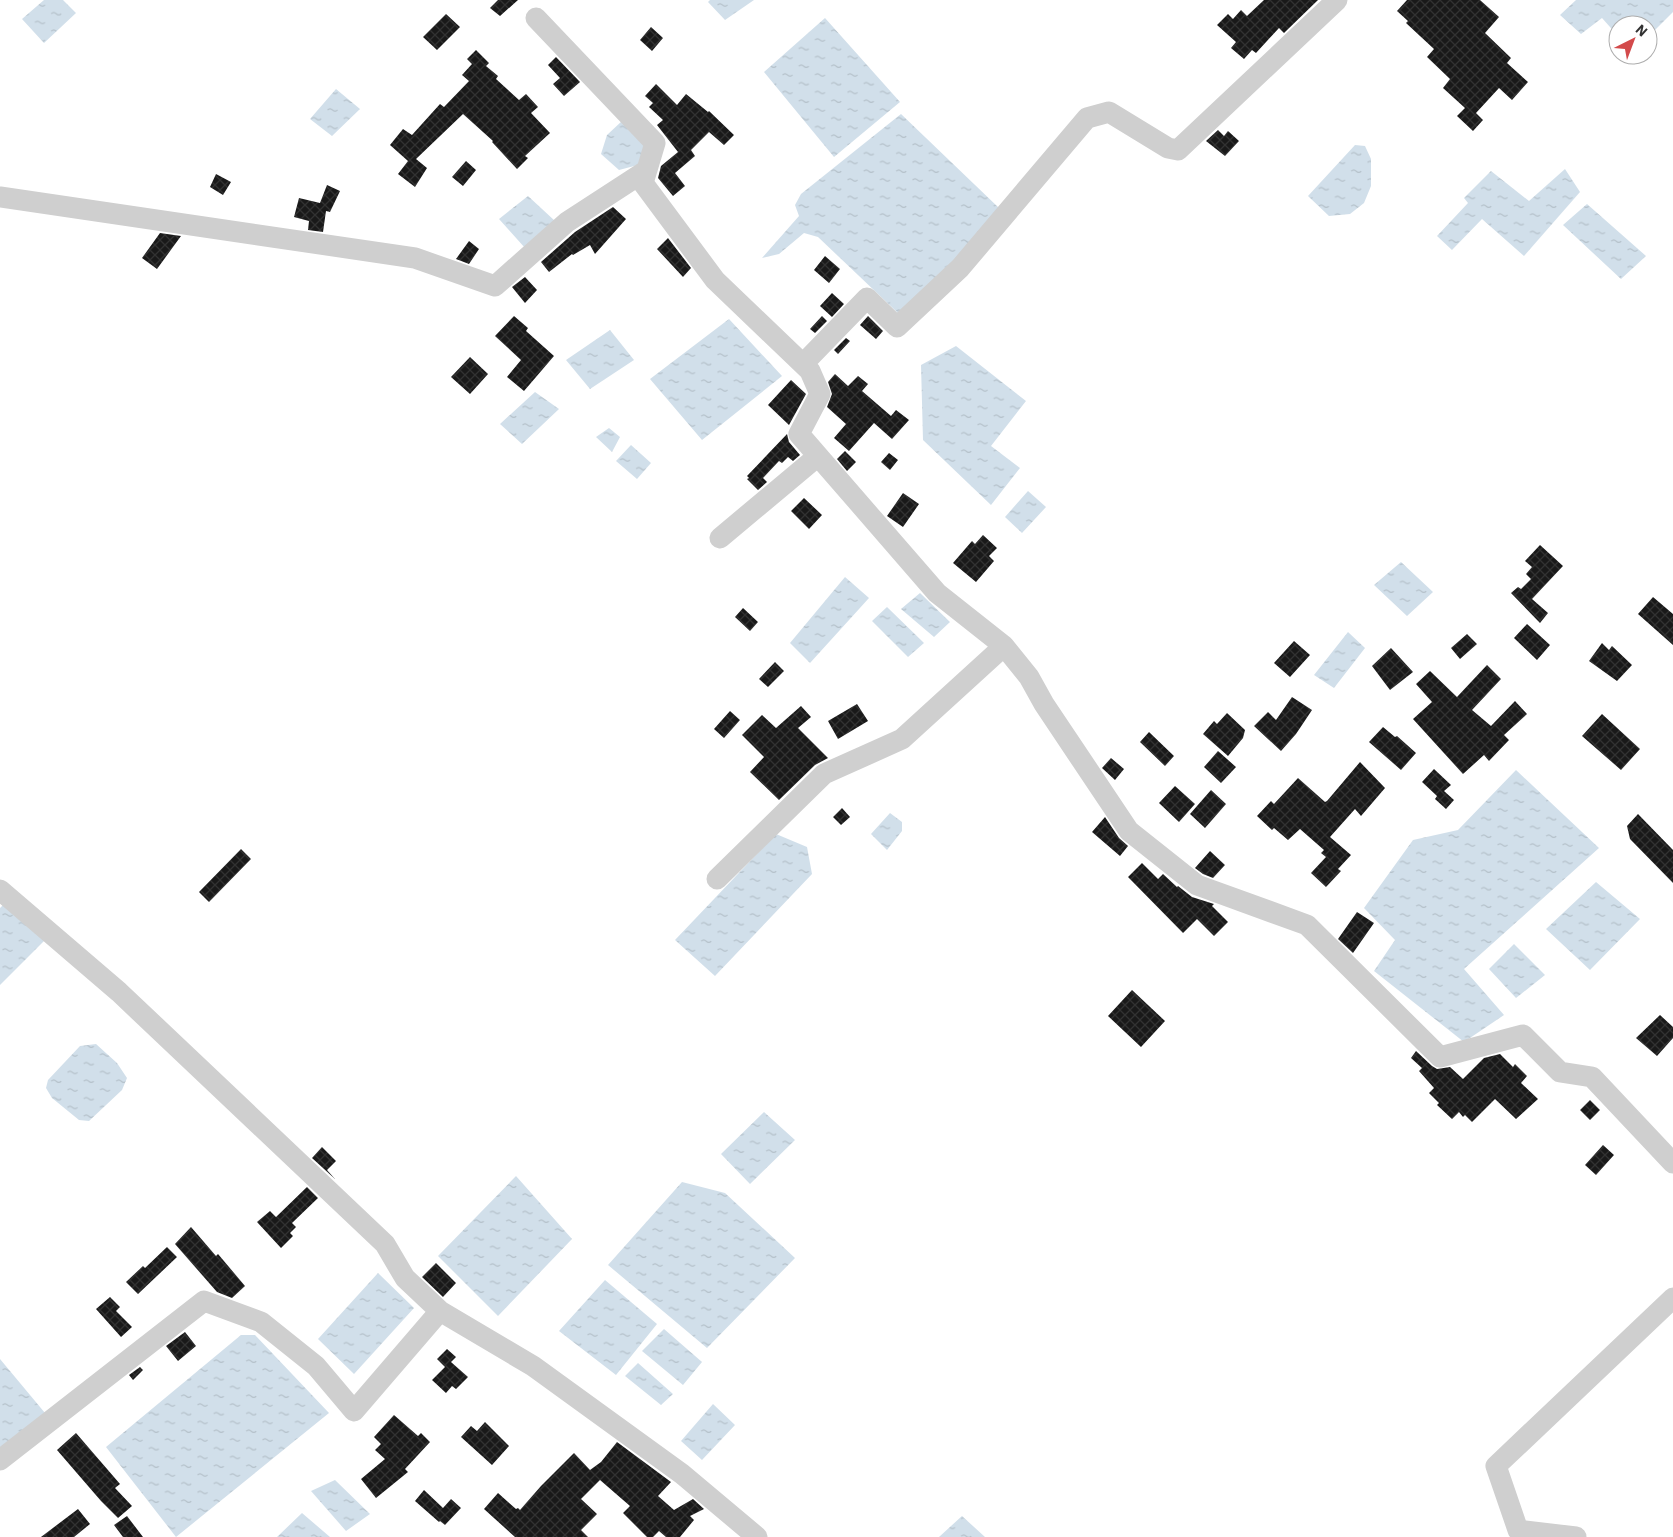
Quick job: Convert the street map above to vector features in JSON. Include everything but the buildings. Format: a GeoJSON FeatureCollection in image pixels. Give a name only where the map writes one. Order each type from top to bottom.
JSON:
{"type":"FeatureCollection","features":[{"type":"Feature","properties":{"kind":"street"},"geometry":{"type":"LineString","coordinates":[[803,364],[867,298],[897,327],[960,268],[1087,118],[1109,112],[1168,148],[1178,150],[1337,0]]}},
{"type":"Feature","properties":{"kind":"street"},"geometry":{"type":"LineString","coordinates":[[536,18],[655,143],[643,183],[714,280],[810,371],[820,394],[799,434],[937,593],[1004,646],[1029,677],[1044,704],[1129,831],[1197,885],[1307,925],[1440,1057],[1523,1035],[1560,1072],[1592,1077],[1673,1163]]}},
{"type":"Feature","properties":{"kind":"street"},"geometry":{"type":"LineString","coordinates":[[0,196],[415,258],[495,286],[568,222],[646,170]]}},
{"type":"Feature","properties":{"kind":"street"},"geometry":{"type":"LineString","coordinates":[[720,538],[818,456]]}},
{"type":"Feature","properties":{"kind":"street"},"geometry":{"type":"LineString","coordinates":[[717,879],[824,774],[902,739],[1004,646]]}},
{"type":"Feature","properties":{"kind":"street"},"geometry":{"type":"LineString","coordinates":[[0,890],[119,992],[385,1244],[405,1278],[440,1311],[533,1366],[682,1474],[757,1537]]}},
{"type":"Feature","properties":{"kind":"street"},"geometry":{"type":"LineString","coordinates":[[1576,1537],[1518,1530],[1496,1466],[1673,1298]]}},
{"type":"Feature","properties":{"kind":"street"},"geometry":{"type":"LineString","coordinates":[[0,1460],[204,1301],[261,1322],[316,1366],[354,1411],[440,1311]]}},
{"type":"Feature","properties":{"kind":"water"},"geometry":{"type":"Polygon","coordinates":[[[44,0],[63,0],[76,13],[44,43],[22,19],[44,0]]]}},
{"type":"Feature","properties":{"kind":"water"},"geometry":{"type":"Polygon","coordinates":[[[710,0],[754,0],[725,20],[708,2],[710,0]]]}},
{"type":"Feature","properties":{"kind":"water"},"geometry":{"type":"Polygon","coordinates":[[[1576,0],[1673,0],[1673,12],[1658,27],[1658,15],[1608,15],[1608,25],[1602,18],[1581,34],[1560,15],[1576,0]]]}},
{"type":"Feature","properties":{"kind":"water"},"geometry":{"type":"Polygon","coordinates":[[[825,18],[900,102],[834,157],[764,72],[825,18]]]}},
{"type":"Feature","properties":{"kind":"water"},"geometry":{"type":"Polygon","coordinates":[[[336,89],[360,109],[332,136],[310,119],[336,89]]]}},
{"type":"Feature","properties":{"kind":"water"},"geometry":{"type":"Polygon","coordinates":[[[901,114],[999,208],[970,249],[898,313],[818,237],[804,233],[779,254],[762,258],[799,216],[795,205],[801,194],[901,114]]]}},
{"type":"Feature","properties":{"kind":"water"},"geometry":{"type":"Polygon","coordinates":[[[622,121],[647,143],[638,165],[619,170],[601,154],[607,135],[622,121]]]}},
{"type":"Feature","properties":{"kind":"water"},"geometry":{"type":"Polygon","coordinates":[[[1355,145],[1365,146],[1371,159],[1371,186],[1364,203],[1350,214],[1329,216],[1308,196],[1355,145]]]}},
{"type":"Feature","properties":{"kind":"water"},"geometry":{"type":"Polygon","coordinates":[[[1565,169],[1580,192],[1524,256],[1482,219],[1452,250],[1437,236],[1468,203],[1464,198],[1491,171],[1529,201],[1565,169]]]}},
{"type":"Feature","properties":{"kind":"water"},"geometry":{"type":"Polygon","coordinates":[[[528,196],[555,221],[525,248],[499,219],[528,196]]]}},
{"type":"Feature","properties":{"kind":"water"},"geometry":{"type":"Polygon","coordinates":[[[1587,204],[1646,256],[1621,279],[1563,225],[1587,204]]]}},
{"type":"Feature","properties":{"kind":"water"},"geometry":{"type":"Polygon","coordinates":[[[729,319],[782,376],[702,440],[650,379],[729,319]]]}},
{"type":"Feature","properties":{"kind":"water"},"geometry":{"type":"Polygon","coordinates":[[[610,330],[634,360],[590,389],[566,360],[610,330]]]}},
{"type":"Feature","properties":{"kind":"water"},"geometry":{"type":"Polygon","coordinates":[[[956,346],[1026,401],[991,446],[1020,468],[991,505],[923,440],[921,365],[956,346]]]}},
{"type":"Feature","properties":{"kind":"water"},"geometry":{"type":"Polygon","coordinates":[[[535,392],[559,409],[522,444],[500,424],[535,392]]]}},
{"type":"Feature","properties":{"kind":"water"},"geometry":{"type":"Polygon","coordinates":[[[609,428],[620,437],[612,452],[596,437],[609,428]]]}},
{"type":"Feature","properties":{"kind":"water"},"geometry":{"type":"Polygon","coordinates":[[[631,445],[651,463],[637,479],[616,461],[631,445]]]}},
{"type":"Feature","properties":{"kind":"water"},"geometry":{"type":"Polygon","coordinates":[[[1028,491],[1046,507],[1022,533],[1005,517],[1028,491]]]}},
{"type":"Feature","properties":{"kind":"water"},"geometry":{"type":"Polygon","coordinates":[[[1401,562],[1433,592],[1407,616],[1374,585],[1401,562]]]}},
{"type":"Feature","properties":{"kind":"water"},"geometry":{"type":"Polygon","coordinates":[[[845,577],[869,598],[810,663],[790,643],[845,577]]]}},
{"type":"Feature","properties":{"kind":"water"},"geometry":{"type":"Polygon","coordinates":[[[920,593],[950,622],[934,637],[901,609],[920,593]]]}},
{"type":"Feature","properties":{"kind":"water"},"geometry":{"type":"Polygon","coordinates":[[[887,607],[924,643],[908,657],[872,621],[887,607]]]}},
{"type":"Feature","properties":{"kind":"water"},"geometry":{"type":"Polygon","coordinates":[[[1348,632],[1365,648],[1334,688],[1314,675],[1348,632]]]}},
{"type":"Feature","properties":{"kind":"water"},"geometry":{"type":"Polygon","coordinates":[[[1516,770],[1599,848],[1464,969],[1504,1015],[1464,1042],[1374,971],[1395,940],[1364,908],[1413,840],[1458,830],[1516,770]]]}},
{"type":"Feature","properties":{"kind":"water"},"geometry":{"type":"Polygon","coordinates":[[[890,813],[902,822],[902,831],[887,850],[871,834],[890,813]]]}},
{"type":"Feature","properties":{"kind":"water"},"geometry":{"type":"Polygon","coordinates":[[[776,834],[807,847],[812,874],[715,976],[675,940],[776,834]]]}},
{"type":"Feature","properties":{"kind":"water"},"geometry":{"type":"Polygon","coordinates":[[[1596,882],[1640,919],[1590,970],[1546,929],[1596,882]]]}},
{"type":"Feature","properties":{"kind":"water"},"geometry":{"type":"Polygon","coordinates":[[[3,905],[45,940],[0,985],[0,908],[3,905]]]}},
{"type":"Feature","properties":{"kind":"water"},"geometry":{"type":"Polygon","coordinates":[[[1514,944],[1545,975],[1516,998],[1489,969],[1514,944]]]}},
{"type":"Feature","properties":{"kind":"water"},"geometry":{"type":"Polygon","coordinates":[[[96,1044],[117,1063],[127,1078],[122,1090],[89,1121],[79,1120],[52,1098],[46,1088],[48,1080],[80,1046],[96,1044]]]}},
{"type":"Feature","properties":{"kind":"water"},"geometry":{"type":"Polygon","coordinates":[[[764,1112],[795,1140],[750,1184],[721,1154],[764,1112]]]}},
{"type":"Feature","properties":{"kind":"water"},"geometry":{"type":"Polygon","coordinates":[[[516,1176],[572,1239],[498,1316],[438,1256],[516,1176]]]}},
{"type":"Feature","properties":{"kind":"water"},"geometry":{"type":"Polygon","coordinates":[[[682,1182],[725,1193],[795,1258],[707,1348],[608,1265],[682,1182]]]}},
{"type":"Feature","properties":{"kind":"water"},"geometry":{"type":"Polygon","coordinates":[[[378,1273],[414,1308],[354,1374],[318,1339],[378,1273]]]}},
{"type":"Feature","properties":{"kind":"water"},"geometry":{"type":"Polygon","coordinates":[[[605,1280],[657,1324],[616,1375],[559,1331],[605,1280]]]}},
{"type":"Feature","properties":{"kind":"water"},"geometry":{"type":"Polygon","coordinates":[[[664,1329],[702,1362],[683,1385],[642,1351],[664,1329]]]}},
{"type":"Feature","properties":{"kind":"water"},"geometry":{"type":"Polygon","coordinates":[[[241,1335],[255,1335],[329,1413],[176,1537],[106,1447],[241,1335]]]}},
{"type":"Feature","properties":{"kind":"water"},"geometry":{"type":"Polygon","coordinates":[[[0,1359],[45,1413],[0,1448],[0,1359]]]}},
{"type":"Feature","properties":{"kind":"water"},"geometry":{"type":"Polygon","coordinates":[[[638,1363],[673,1394],[661,1405],[625,1376],[638,1363]]]}},
{"type":"Feature","properties":{"kind":"water"},"geometry":{"type":"Polygon","coordinates":[[[713,1404],[735,1425],[702,1460],[681,1441],[713,1404]]]}},
{"type":"Feature","properties":{"kind":"water"},"geometry":{"type":"Polygon","coordinates":[[[335,1480],[370,1514],[346,1531],[311,1491],[335,1480]]]}},
{"type":"Feature","properties":{"kind":"water"},"geometry":{"type":"Polygon","coordinates":[[[302,1513],[330,1537],[277,1537],[302,1513]]]}},
{"type":"Feature","properties":{"kind":"water"},"geometry":{"type":"Polygon","coordinates":[[[962,1516],[985,1537],[939,1537],[962,1516]]]}}]}
